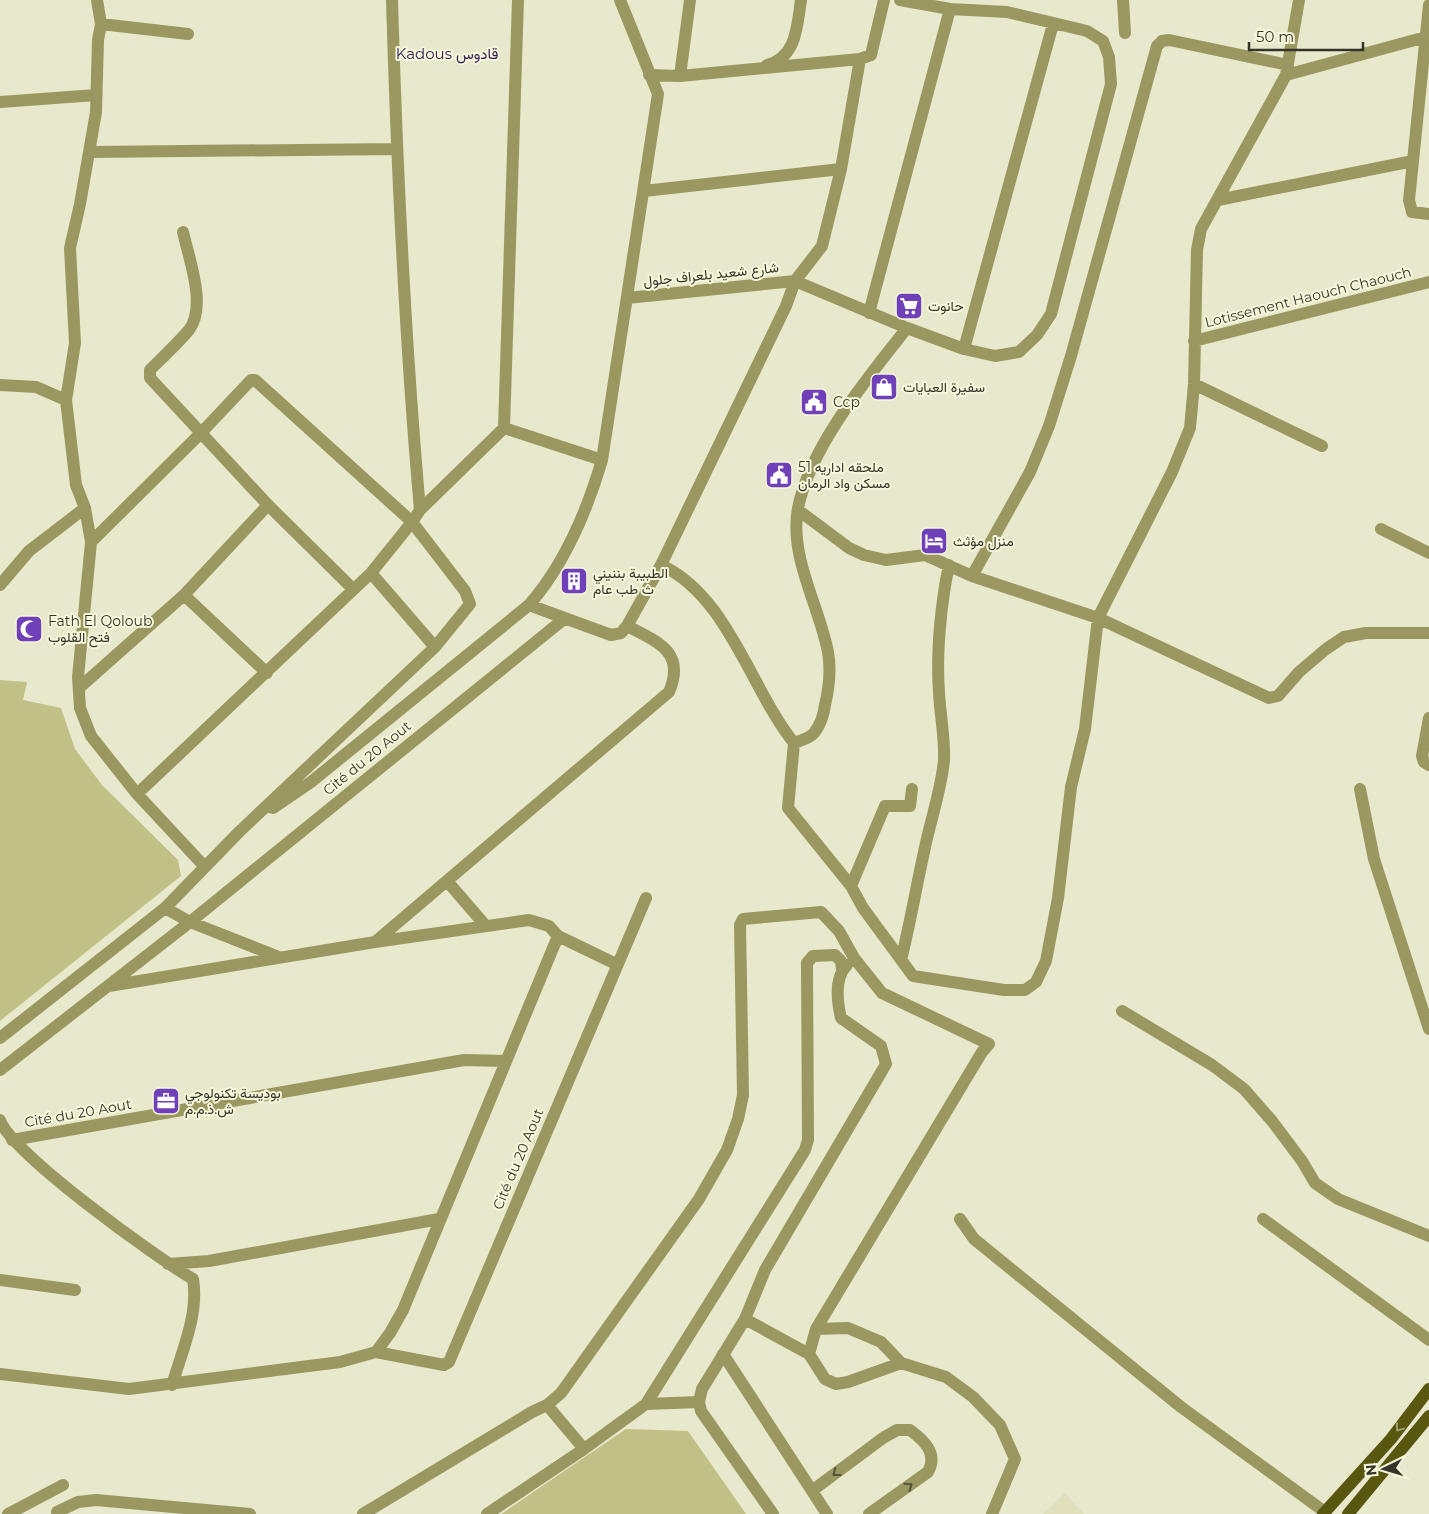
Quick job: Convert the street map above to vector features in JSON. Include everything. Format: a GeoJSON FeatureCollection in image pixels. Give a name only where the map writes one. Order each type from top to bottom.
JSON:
{"type":"FeatureCollection","features":[{"type":"Feature","properties":{"kind":"main road"},"geometry":{"type":"LineString","coordinates":[[1324,1513],[1391,1439],[1429,1389]]}},
{"type":"Feature","properties":{"kind":"main road"},"geometry":{"type":"LineString","coordinates":[[1348,1514],[1429,1416]]}},
{"type":"Feature","properties":{"kind":"street"},"geometry":{"type":"LineString","coordinates":[[97,0],[101,24],[98,40],[96,112],[70,248],[75,343],[66,400],[76,485],[85,508],[91,542],[79,688],[80,708],[90,736],[137,794],[205,867]]}},
{"type":"Feature","properties":{"kind":"street"},"geometry":{"type":"LineString","coordinates":[[392,0],[396,149],[406,332],[420,510]]}},
{"type":"Feature","properties":{"kind":"street"},"geometry":{"type":"LineString","coordinates":[[137,794],[371,573],[420,510],[504,428],[518,0]]}},
{"type":"Feature","properties":{"kind":"street"},"geometry":{"type":"LineString","coordinates":[[240,831],[311,782],[529,605],[548,583],[591,496],[602,460],[658,94],[620,0]]}},
{"type":"Feature","properties":{"kind":"street"},"geometry":{"type":"LineString","coordinates":[[680,76],[690,0]]}},
{"type":"Feature","properties":{"kind":"street"},"geometry":{"type":"LineString","coordinates":[[753,70],[778,62],[789,52],[796,35],[801,0]]}},
{"type":"Feature","properties":{"kind":"street"},"geometry":{"type":"LineString","coordinates":[[649,75],[680,76],[860,60],[871,55],[884,0]]}},
{"type":"Feature","properties":{"kind":"street"},"geometry":{"type":"LineString","coordinates":[[900,0],[950,10],[1007,12],[1053,24],[964,349]]}},
{"type":"Feature","properties":{"kind":"street"},"geometry":{"type":"LineString","coordinates":[[1123,0],[1125,33]]}},
{"type":"Feature","properties":{"kind":"street"},"geometry":{"type":"LineString","coordinates":[[661,565],[679,574],[703,597],[730,634],[760,693],[794,743],[788,808],[851,886],[863,908],[914,976],[1004,990],[1025,990],[1036,982],[1046,961],[1058,898],[1071,786],[1084,729],[1098,618],[1172,472],[1190,428],[1194,384],[1197,250],[1201,229],[1287,70],[1299,0]]}},
{"type":"Feature","properties":{"kind":"street"},"geometry":{"type":"LineString","coordinates":[[1429,5],[1410,200],[1412,212],[1429,214]]}},
{"type":"Feature","properties":{"kind":"street"},"geometry":{"type":"LineString","coordinates":[[869,314],[950,10]]}},
{"type":"Feature","properties":{"kind":"street"},"geometry":{"type":"LineString","coordinates":[[101,24],[188,34]]}},
{"type":"Feature","properties":{"kind":"street","name":"شارع شعيد بلعراف جلول"},"geometry":{"type":"LineString","coordinates":[[626,298],[795,281],[869,314],[964,349],[995,356],[1019,352],[1037,335],[1051,314],[1111,84],[1109,58],[1103,40],[1087,31],[1053,24]]}},
{"type":"Feature","properties":{"kind":"street"},"geometry":{"type":"LineString","coordinates":[[972,576],[1030,472],[1049,426],[1071,356],[1158,46],[1162,42],[1169,40],[1287,70],[1426,37]]}},
{"type":"Feature","properties":{"kind":"street"},"geometry":{"type":"LineString","coordinates":[[529,605],[611,635],[621,633],[627,626],[661,565],[786,306],[795,281],[822,246],[841,169],[860,60]]}},
{"type":"Feature","properties":{"kind":"street"},"geometry":{"type":"LineString","coordinates":[[0,102],[96,95]]}},
{"type":"Feature","properties":{"kind":"street"},"geometry":{"type":"LineString","coordinates":[[89,152],[396,149]]}},
{"type":"Feature","properties":{"kind":"street"},"geometry":{"type":"LineString","coordinates":[[1218,200],[1413,161]]}},
{"type":"Feature","properties":{"kind":"street"},"geometry":{"type":"LineString","coordinates":[[644,191],[841,169]]}},
{"type":"Feature","properties":{"kind":"street"},"geometry":{"type":"LineString","coordinates":[[183,232],[198,303],[196,318],[189,329],[149,374],[200,434],[268,505],[353,588]]}},
{"type":"Feature","properties":{"kind":"street","name":"Lotissement Haouch Chaouch"},"geometry":{"type":"LineString","coordinates":[[1194,341],[1429,282]]}},
{"type":"Feature","properties":{"kind":"street"},"geometry":{"type":"LineString","coordinates":[[794,743],[814,734],[823,715],[830,685],[828,653],[800,556],[796,535],[798,510],[807,474],[866,379],[907,328]]}},
{"type":"Feature","properties":{"kind":"street"},"geometry":{"type":"LineString","coordinates":[[0,1038],[165,908],[240,831],[435,646],[470,604],[464,591],[412,522],[255,380],[246,382],[200,434],[91,542]]}},
{"type":"Feature","properties":{"kind":"street"},"geometry":{"type":"LineString","coordinates":[[1194,384],[1322,446]]}},
{"type":"Feature","properties":{"kind":"street"},"geometry":{"type":"LineString","coordinates":[[0,385],[36,386],[66,400]]}},
{"type":"Feature","properties":{"kind":"street"},"geometry":{"type":"LineString","coordinates":[[504,428],[602,460]]}},
{"type":"Feature","properties":{"kind":"street"},"geometry":{"type":"LineString","coordinates":[[79,688],[184,595],[268,505]]}},
{"type":"Feature","properties":{"kind":"street"},"geometry":{"type":"LineString","coordinates":[[0,585],[28,551],[85,508]]}},
{"type":"Feature","properties":{"kind":"street"},"geometry":{"type":"LineString","coordinates":[[798,510],[849,548],[864,555],[886,560],[925,555],[949,564],[972,576],[1098,618],[1272,699],[1278,696],[1293,678],[1326,648],[1344,637],[1366,633],[1429,633]]}},
{"type":"Feature","properties":{"kind":"street"},"geometry":{"type":"LineString","coordinates":[[1380,529],[1429,553]]}},
{"type":"Feature","properties":{"kind":"street"},"geometry":{"type":"LineString","coordinates":[[901,960],[924,850],[935,813],[944,761],[944,726],[939,694],[938,663],[943,590],[949,564]]}},
{"type":"Feature","properties":{"kind":"street"},"geometry":{"type":"LineString","coordinates":[[371,573],[435,646]]}},
{"type":"Feature","properties":{"kind":"street"},"geometry":{"type":"LineString","coordinates":[[184,595],[267,673]]}},
{"type":"Feature","properties":{"kind":"street","name":"Cité du 20 Aout"},"geometry":{"type":"LineString","coordinates":[[0,1070],[190,922],[564,619]]}},
{"type":"Feature","properties":{"kind":"street"},"geometry":{"type":"LineString","coordinates":[[375,942],[669,692],[674,680],[674,661],[663,646],[627,626]]}},
{"type":"Feature","properties":{"kind":"street"},"geometry":{"type":"LineString","coordinates":[[1429,718],[1422,756],[1424,762],[1429,765]]}},
{"type":"Feature","properties":{"kind":"street"},"geometry":{"type":"LineString","coordinates":[[851,886],[885,806],[910,806],[912,789]]}},
{"type":"Feature","properties":{"kind":"street"},"geometry":{"type":"LineString","coordinates":[[1360,789],[1374,859],[1429,1029]]}},
{"type":"Feature","properties":{"kind":"street"},"geometry":{"type":"LineString","coordinates":[[447,881],[485,926]]}},
{"type":"Feature","properties":{"kind":"street","name":"Cité du 20 Aout"},"geometry":{"type":"LineString","coordinates":[[0,1374],[129,1389],[340,1362],[376,1352],[444,1365],[450,1362],[616,964],[646,898]]}},
{"type":"Feature","properties":{"kind":"street"},"geometry":{"type":"LineString","coordinates":[[165,908],[190,922],[278,957]]}},
{"type":"Feature","properties":{"kind":"street"},"geometry":{"type":"LineString","coordinates":[[363,1514],[532,1412],[547,1405],[560,1393],[671,1241],[727,1150],[738,1119],[743,1095],[744,1041],[739,948],[740,924],[743,919],[820,912],[839,931],[854,958],[882,993],[989,1044],[982,1052],[816,1328],[809,1354]]}},
{"type":"Feature","properties":{"kind":"street","name":"Cité du 20 Aout"},"geometry":{"type":"LineString","coordinates":[[109,986],[278,957],[529,920],[548,926],[558,936],[616,964]]}},
{"type":"Feature","properties":{"kind":"street"},"geometry":{"type":"LineString","coordinates":[[376,1352],[390,1333],[403,1310],[439,1219],[558,936]]}},
{"type":"Feature","properties":{"kind":"street"},"geometry":{"type":"LineString","coordinates":[[487,1514],[584,1449],[646,1404],[805,1150],[808,1140],[807,963],[814,956],[835,955],[841,961],[842,970],[837,1000],[841,1018],[881,1046],[886,1064],[765,1270],[746,1319],[702,1389],[698,1402],[701,1411],[773,1514]]}},
{"type":"Feature","properties":{"kind":"street"},"geometry":{"type":"LineString","coordinates":[[842,970],[854,958]]}},
{"type":"Feature","properties":{"kind":"street"},"geometry":{"type":"LineString","coordinates":[[1122,1011],[1212,1065],[1244,1089],[1272,1121],[1316,1183],[1338,1199],[1429,1236]]}},
{"type":"Feature","properties":{"kind":"street","name":"Cité du 20 Aout"},"geometry":{"type":"LineString","coordinates":[[12,1140],[464,1060],[505,1062]]}},
{"type":"Feature","properties":{"kind":"street","name":"Cité du 20 Aout"},"geometry":{"type":"LineString","coordinates":[[0,1120],[12,1140],[33,1160],[168,1264],[193,1279],[195,1293],[193,1312],[172,1385]]}},
{"type":"Feature","properties":{"kind":"street"},"geometry":{"type":"LineString","coordinates":[[168,1264],[209,1261],[439,1219]]}},
{"type":"Feature","properties":{"kind":"street"},"geometry":{"type":"LineString","coordinates":[[960,1219],[974,1239],[1181,1407],[1324,1513]]}},
{"type":"Feature","properties":{"kind":"street"},"geometry":{"type":"LineString","coordinates":[[1263,1219],[1429,1340]]}},
{"type":"Feature","properties":{"kind":"street"},"geometry":{"type":"LineString","coordinates":[[0,1280],[75,1290]]}},
{"type":"Feature","properties":{"kind":"street"},"geometry":{"type":"LineString","coordinates":[[746,1319],[809,1354],[825,1378],[836,1384],[848,1382],[902,1363]]}},
{"type":"Feature","properties":{"kind":"street"},"geometry":{"type":"LineString","coordinates":[[816,1328],[848,1328],[881,1342],[902,1363],[946,1377],[973,1397],[1000,1425],[1016,1459],[992,1514]]}},
{"type":"Feature","properties":{"kind":"street"},"geometry":{"type":"LineString","coordinates":[[724,1354],[827,1514]]}},
{"type":"Feature","properties":{"kind":"street"},"geometry":{"type":"LineString","coordinates":[[646,1404],[698,1402]]}},
{"type":"Feature","properties":{"kind":"street"},"geometry":{"type":"LineString","coordinates":[[547,1405],[584,1449]]}},
{"type":"Feature","properties":{"kind":"street"},"geometry":{"type":"LineString","coordinates":[[813,1490],[883,1438],[897,1430],[910,1430],[930,1448],[933,1464],[928,1472],[869,1514]]}},
{"type":"Feature","properties":{"kind":"street"},"geometry":{"type":"LineString","coordinates":[[8,1514],[63,1485]]}},
{"type":"Feature","properties":{"kind":"street"},"geometry":{"type":"LineString","coordinates":[[57,1513],[78,1502],[96,1500],[250,1514]]}},
{"type":"Feature","properties":{"kind":"shaded area"},"geometry":{"type":"Polygon","coordinates":[[[0,680],[27,682],[23,700],[61,708],[75,749],[102,785],[178,860],[181,876],[0,1021],[0,680]]]}},
{"type":"Feature","properties":{"kind":"shaded area"},"geometry":{"type":"Polygon","coordinates":[[[626,1429],[688,1431],[746,1514],[501,1514],[626,1429]]]}},
{"type":"Feature","properties":{"kind":"shaded area"},"geometry":{"type":"Polygon","coordinates":[[[1065,1493],[1084,1514],[1043,1514],[1065,1493]]]}},
{"type":"Feature","properties":{"kind":"place","name":"حانوت"},"geometry":{"type":"Point","coordinates":[909,306]}},
{"type":"Feature","properties":{"kind":"place","name":"سفيرة العبايات"},"geometry":{"type":"Point","coordinates":[884,387]}},
{"type":"Feature","properties":{"kind":"place","name":"Ccp"},"geometry":{"type":"Point","coordinates":[814,402]}},
{"type":"Feature","properties":{"kind":"place","name":"ملحقه اداريه 51 مسكن واد الرمان"},"geometry":{"type":"Point","coordinates":[779,475]}},
{"type":"Feature","properties":{"kind":"place","name":"منزل مؤثث"},"geometry":{"type":"Point","coordinates":[934,541]}},
{"type":"Feature","properties":{"kind":"place","name":"الطبيبة بننيني ث طب عام"},"geometry":{"type":"Point","coordinates":[574,581]}},
{"type":"Feature","properties":{"kind":"place","name":"Fath El Qoloub فتح القلوب"},"geometry":{"type":"Point","coordinates":[29,629]}},
{"type":"Feature","properties":{"kind":"place","name":"بوديسة تكنولوجي ش.ذ.م.م"},"geometry":{"type":"Point","coordinates":[166,1101]}},
{"type":"Feature","properties":{"kind":"district","name":"Kadous قادوس"},"geometry":{"type":"Point","coordinates":[447,53]}}]}
